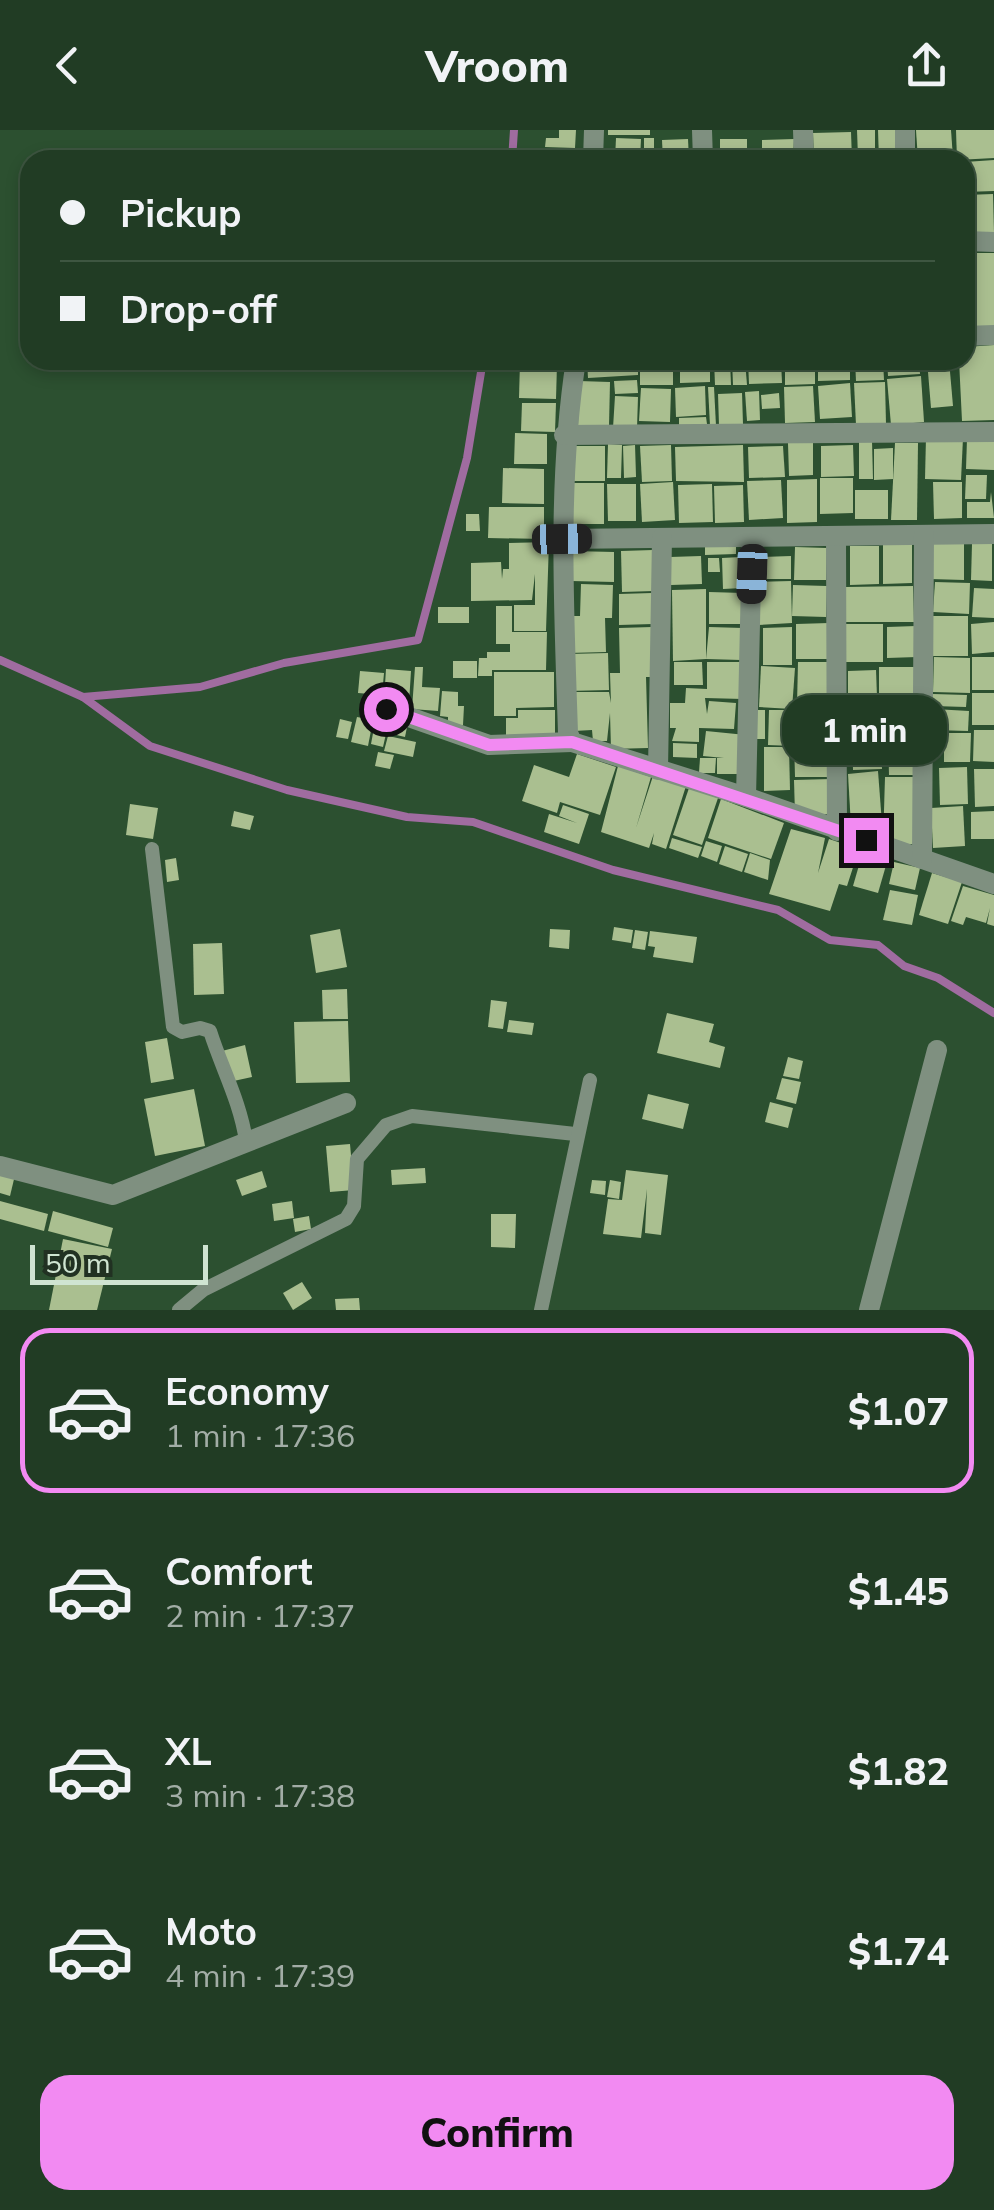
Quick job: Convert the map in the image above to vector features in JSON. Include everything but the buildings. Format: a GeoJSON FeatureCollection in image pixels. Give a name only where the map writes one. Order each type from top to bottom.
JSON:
{"type":"FeatureCollection","features":[{"type":"Feature","properties":{"kind":"street"},"geometry":{"type":"LineString","coordinates":[[572,742],[568,733],[562,539],[564,435],[574,370]]}},
{"type":"Feature","properties":{"kind":"street"},"geometry":{"type":"LineString","coordinates":[[564,435],[994,432]]}},
{"type":"Feature","properties":{"kind":"street"},"geometry":{"type":"LineString","coordinates":[[562,539],[994,534]]}},
{"type":"Feature","properties":{"kind":"street"},"geometry":{"type":"LineString","coordinates":[[922,859],[924,535]]}},
{"type":"Feature","properties":{"kind":"street"},"geometry":{"type":"LineString","coordinates":[[836,536],[837,830]]}},
{"type":"Feature","properties":{"kind":"street"},"geometry":{"type":"LineString","coordinates":[[746,797],[752,537]]}},
{"type":"Feature","properties":{"kind":"street"},"geometry":{"type":"LineString","coordinates":[[658,770],[662,538]]}},
{"type":"Feature","properties":{"kind":"street"},"geometry":{"type":"LineString","coordinates":[[386,709],[489,745],[572,742],[746,797],[994,884]]}},
{"type":"Feature","properties":{"kind":"street"},"geometry":{"type":"LineString","coordinates":[[869,1310],[937,1050]]}},
{"type":"Feature","properties":{"kind":"street"},"geometry":{"type":"LineString","coordinates":[[0,1166],[113,1196],[346,1104]]}},
{"type":"Feature","properties":{"kind":"lane"},"geometry":{"type":"LineString","coordinates":[[152,848],[173,1027],[182,1032],[200,1028],[210,1031],[222,1073],[241,1105],[246,1141]]}},
{"type":"Feature","properties":{"kind":"lane"},"geometry":{"type":"LineString","coordinates":[[540,1310],[590,1080]]}},
{"type":"Feature","properties":{"kind":"lane"},"geometry":{"type":"LineString","coordinates":[[179,1310],[203,1290],[346,1219],[354,1206],[357,1159],[386,1124],[412,1116],[576,1134]]}},
{"type":"Feature","properties":{"kind":"waterway"},"geometry":{"type":"LineString","coordinates":[[513,150],[514,130]]}},
{"type":"Feature","properties":{"kind":"waterway"},"geometry":{"type":"LineString","coordinates":[[83,697],[200,687],[284,663],[418,640],[467,458],[481,370]]}},
{"type":"Feature","properties":{"kind":"waterway"},"geometry":{"type":"LineString","coordinates":[[0,660],[83,697],[150,746],[287,790],[407,817],[473,822],[613,870],[778,910],[830,940],[878,945],[904,966],[938,978],[994,1013]]}},
{"type":"Feature","properties":{"kind":"route"},"geometry":{"type":"LineString","coordinates":[[386,709],[489,745],[572,742],[866,840]]}}]}
